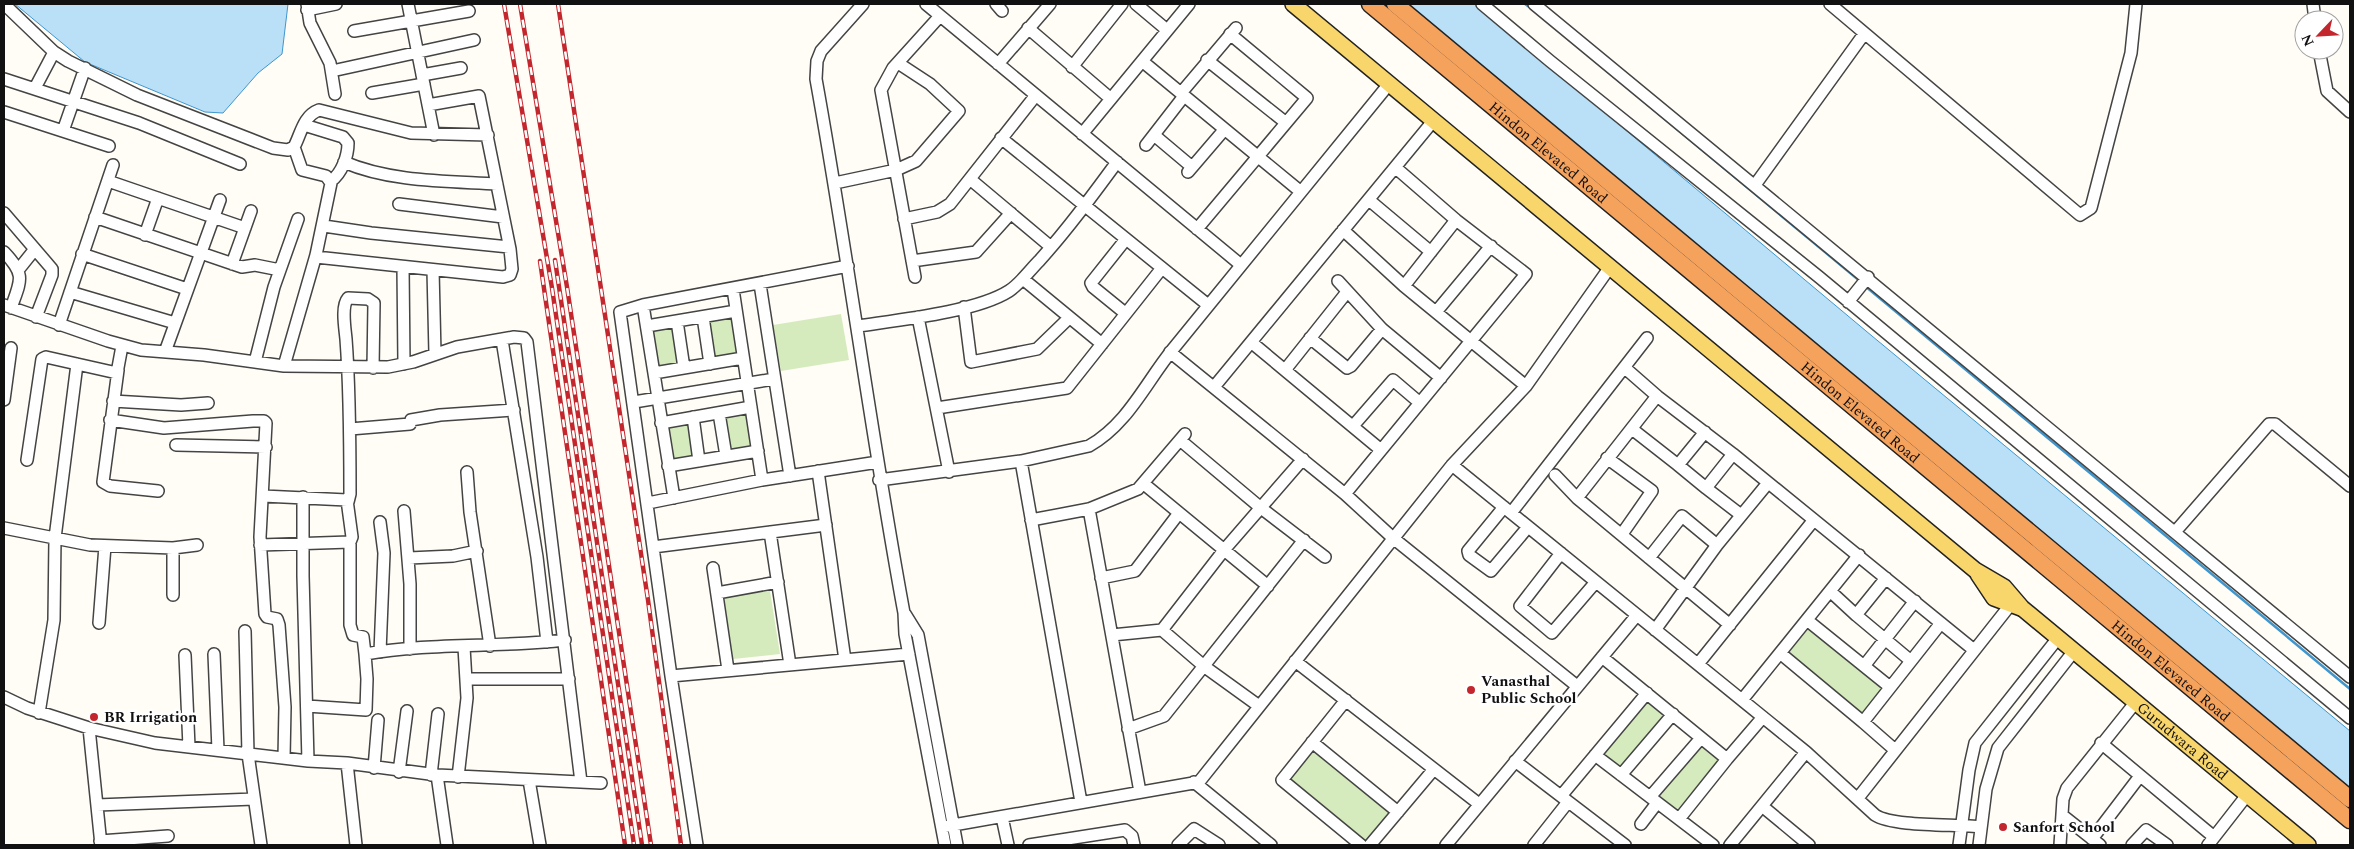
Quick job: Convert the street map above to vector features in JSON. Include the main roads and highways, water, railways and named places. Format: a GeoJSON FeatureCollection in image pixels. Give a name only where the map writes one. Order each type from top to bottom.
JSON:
{"type":"FeatureCollection","features":[{"type":"Feature","properties":{"kind":"highway","name":"Hindon Elevated Road"},"geometry":{"type":"LineString","coordinates":[[1370,4],[2350,820]]}},
{"type":"Feature","properties":{"kind":"highway","name":"Hindon Elevated Road"},"geometry":{"type":"LineString","coordinates":[[1395,4],[2350,799]]}},
{"type":"Feature","properties":{"kind":"main road","name":"Gurudwara Road"},"geometry":{"type":"LineString","coordinates":[[1293,4],[1975,570],[2004,587],[2016,606],[2074,651],[2247,795],[2300,843]]}},
{"type":"Feature","properties":{"kind":"water"},"geometry":{"type":"Polygon","coordinates":[[[15,4],[288,4],[282,54],[258,73],[223,113],[205,112],[85,62],[15,4]]]}},
{"type":"Feature","properties":{"kind":"water"},"geometry":{"type":"Polygon","coordinates":[[[1389,4],[1475,4],[1872,336],[2350,731],[2350,796],[1389,4]]]}},
{"type":"Feature","properties":{"kind":"waterway"},"geometry":{"type":"LineString","coordinates":[[1525,4],[1532,9]]}},
{"type":"Feature","properties":{"kind":"waterway"},"geometry":{"type":"LineString","coordinates":[[1571,41],[1861,282]]}},
{"type":"Feature","properties":{"kind":"waterway"},"geometry":{"type":"LineString","coordinates":[[1865,286],[2350,689]]}},
{"type":"Feature","properties":{"kind":"railway"},"geometry":{"type":"LineString","coordinates":[[504,4],[552,288],[634,845]]}},
{"type":"Feature","properties":{"kind":"railway"},"geometry":{"type":"LineString","coordinates":[[520,4],[567,287],[651,845]]}},
{"type":"Feature","properties":{"kind":"railway"},"geometry":{"type":"LineString","coordinates":[[558,4],[648,600],[681,845]]}},
{"type":"Feature","properties":{"kind":"railway"},"geometry":{"type":"LineString","coordinates":[[555,260],[642,845]]}},
{"type":"Feature","properties":{"kind":"railway"},"geometry":{"type":"LineString","coordinates":[[540,261],[625,845]]}},
{"type":"Feature","properties":{"kind":"place","name":"Vanasthal Public School"},"geometry":{"type":"Point","coordinates":[1471,690]}},
{"type":"Feature","properties":{"kind":"place","name":"BR Irrigation"},"geometry":{"type":"Point","coordinates":[94,717]}},
{"type":"Feature","properties":{"kind":"place","name":"Sanfort School"},"geometry":{"type":"Point","coordinates":[2003,827]}}]}
